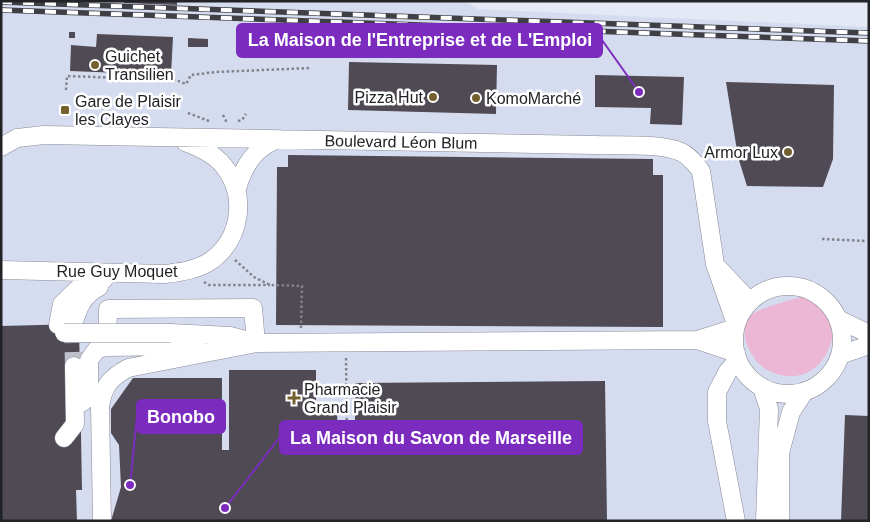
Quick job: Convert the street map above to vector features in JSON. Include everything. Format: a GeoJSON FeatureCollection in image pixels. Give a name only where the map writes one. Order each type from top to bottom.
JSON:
{"type":"FeatureCollection","features":[{"type":"Feature","properties":{"kind":"street","name":"Boulevard Léon Blum"},"geometry":{"type":"LineString","coordinates":[[1,147],[17,138],[30,136],[172,137],[666,148],[682,152],[701,171],[714,264],[736,326],[734,341],[737,357]]}},
{"type":"Feature","properties":{"kind":"street","name":"Rue Guy Moquet"},"geometry":{"type":"LineString","coordinates":[[172,137],[213,155],[223,165],[237,189]]}},
{"type":"Feature","properties":{"kind":"street","name":"Rue Guy Moquet"},"geometry":{"type":"LineString","coordinates":[[4,268],[165,274],[195,268],[211,260],[234,232],[238,219],[237,189],[243,172],[251,159],[265,146],[280,139]]}},
{"type":"Feature","properties":{"kind":"street"},"geometry":{"type":"LineString","coordinates":[[714,264],[750,302]]}},
{"type":"Feature","properties":{"kind":"street"},"geometry":{"type":"LineString","coordinates":[[126,273],[84,283],[62,304],[65,328],[230,336],[256,343]]}},
{"type":"Feature","properties":{"kind":"street"},"geometry":{"type":"LineString","coordinates":[[102,521],[100,407],[102,394],[108,383],[128,368],[256,343],[697,340],[736,326],[742,312],[750,302],[762,293],[776,287],[791,286],[806,289],[819,296],[833,310],[838,319],[842,337],[840,355],[833,371],[820,384],[804,392],[790,394],[762,387],[744,371],[737,357],[697,340]]}},
{"type":"Feature","properties":{"kind":"street"},"geometry":{"type":"LineString","coordinates":[[107,347],[108,309],[253,308],[256,343]]}},
{"type":"Feature","properties":{"kind":"street"},"geometry":{"type":"LineString","coordinates":[[838,319],[869,334]]}},
{"type":"Feature","properties":{"kind":"street"},"geometry":{"type":"LineString","coordinates":[[81,403],[89,397],[90,360],[96,349],[107,347],[181,346],[230,336]]}},
{"type":"Feature","properties":{"kind":"street"},"geometry":{"type":"LineString","coordinates":[[840,355],[869,345]]}},
{"type":"Feature","properties":{"kind":"street"},"geometry":{"type":"LineString","coordinates":[[736,521],[716,421],[717,392],[737,357]]}},
{"type":"Feature","properties":{"kind":"street"},"geometry":{"type":"LineString","coordinates":[[64,438],[75,424],[74,366]]}},
{"type":"Feature","properties":{"kind":"street"},"geometry":{"type":"LineString","coordinates":[[762,387],[769,408],[765,521]]}},
{"type":"Feature","properties":{"kind":"street"},"geometry":{"type":"LineString","coordinates":[[780,521],[780,452],[791,412],[804,392]]}},
{"type":"Feature","properties":{"kind":"path"},"geometry":{"type":"LineString","coordinates":[[66,90],[67,76],[176,80],[186,84],[191,76],[199,74],[311,68]]}},
{"type":"Feature","properties":{"kind":"path"},"geometry":{"type":"LineString","coordinates":[[114,73],[114,78]]}},
{"type":"Feature","properties":{"kind":"path"},"geometry":{"type":"LineString","coordinates":[[135,74],[135,79]]}},
{"type":"Feature","properties":{"kind":"path"},"geometry":{"type":"LineString","coordinates":[[223,115],[227,125]]}},
{"type":"Feature","properties":{"kind":"path"},"geometry":{"type":"LineString","coordinates":[[822,239],[868,241]]}},
{"type":"Feature","properties":{"kind":"path"},"geometry":{"type":"LineString","coordinates":[[232,258],[254,277],[270,285]]}},
{"type":"Feature","properties":{"kind":"path"},"geometry":{"type":"LineString","coordinates":[[182,272],[210,285],[302,286],[301,329]]}},
{"type":"Feature","properties":{"kind":"path"},"geometry":{"type":"LineString","coordinates":[[328,342],[346,353],[347,439]]}},
{"type":"Feature","properties":{"kind":"shaded area"},"geometry":{"type":"Polygon","coordinates":[[[1,1],[465,1],[478,9],[869,27],[869,521],[1,521],[1,1]]]}},
{"type":"Feature","properties":{"kind":"shaded area"},"geometry":{"type":"Polygon","coordinates":[[[800,297],[818,302],[829,314],[833,329],[830,346],[821,361],[808,372],[790,376],[769,371],[750,352],[746,343],[745,325],[756,312],[800,297]]]}},
{"type":"Feature","properties":{"kind":"building"},"geometry":{"type":"Polygon","coordinates":[[[124,1],[177,1],[177,5],[124,3],[124,1]]]}},
{"type":"Feature","properties":{"kind":"building"},"geometry":{"type":"Polygon","coordinates":[[[69,32],[75,32],[75,38],[69,38],[69,32]]]}},
{"type":"Feature","properties":{"kind":"building"},"geometry":{"type":"Polygon","coordinates":[[[97,34],[173,37],[171,75],[70,71],[71,45],[96,47],[97,34]]]}},
{"type":"Feature","properties":{"kind":"building"},"geometry":{"type":"Polygon","coordinates":[[[188,38],[208,39],[208,47],[188,47],[188,38]]]}},
{"type":"Feature","properties":{"kind":"building"},"geometry":{"type":"Polygon","coordinates":[[[349,62],[497,65],[496,114],[348,110],[349,62]]]}},
{"type":"Feature","properties":{"kind":"building"},"geometry":{"type":"Polygon","coordinates":[[[595,75],[684,77],[682,125],[650,124],[651,108],[595,107],[595,75]]]}},
{"type":"Feature","properties":{"kind":"building"},"geometry":{"type":"Polygon","coordinates":[[[726,82],[834,85],[833,159],[823,187],[747,186],[738,157],[726,82]]]}},
{"type":"Feature","properties":{"kind":"building"},"geometry":{"type":"Polygon","coordinates":[[[288,155],[653,159],[653,175],[663,175],[663,327],[276,325],[277,167],[288,167],[288,155]]]}},
{"type":"Feature","properties":{"kind":"building"},"geometry":{"type":"Polygon","coordinates":[[[79,324],[82,490],[76,490],[77,521],[1,521],[1,326],[79,324]]]}},
{"type":"Feature","properties":{"kind":"building"},"geometry":{"type":"Polygon","coordinates":[[[229,370],[316,370],[316,403],[337,412],[338,439],[355,439],[355,383],[605,381],[607,521],[111,521],[121,487],[119,445],[111,433],[111,409],[133,378],[222,378],[222,450],[229,450],[229,370]]]}},
{"type":"Feature","properties":{"kind":"building"},"geometry":{"type":"Polygon","coordinates":[[[845,415],[869,416],[869,521],[841,521],[845,415]]]}},
{"type":"Feature","properties":{"kind":"tunnel"},"geometry":{"type":"LineString","coordinates":[[73,325],[74,366]]}},
{"type":"Feature","properties":{"kind":"railway"},"geometry":{"type":"LineString","coordinates":[[1,2],[869,33]]}},
{"type":"Feature","properties":{"kind":"railway"},"geometry":{"type":"LineString","coordinates":[[1,10],[869,41]]}},
{"type":"Feature","properties":{"kind":"place","name":"Guichet Transilien"},"geometry":{"type":"Point","coordinates":[95,65]}},
{"type":"Feature","properties":{"kind":"place","name":"La Maison de l'Entreprise et de L'Emploi"},"geometry":{"type":"Point","coordinates":[639,92]}},
{"type":"Feature","properties":{"kind":"place","name":"Pizza Hut"},"geometry":{"type":"Point","coordinates":[433,97]}},
{"type":"Feature","properties":{"kind":"place","name":"KomoMarché"},"geometry":{"type":"Point","coordinates":[476,98]}},
{"type":"Feature","properties":{"kind":"place","name":"Gare de Plaisir les Clayes"},"geometry":{"type":"Point","coordinates":[65,110]}},
{"type":"Feature","properties":{"kind":"place","name":"Armor Lux"},"geometry":{"type":"Point","coordinates":[788,152]}},
{"type":"Feature","properties":{"kind":"place","name":"Pharmacie Grand Plaisir"},"geometry":{"type":"Point","coordinates":[294,398]}},
{"type":"Feature","properties":{"kind":"place","name":"Bonobo"},"geometry":{"type":"Point","coordinates":[130,485]}},
{"type":"Feature","properties":{"kind":"place","name":"La Maison du Savon de Marseille"},"geometry":{"type":"Point","coordinates":[225,508]}}]}
